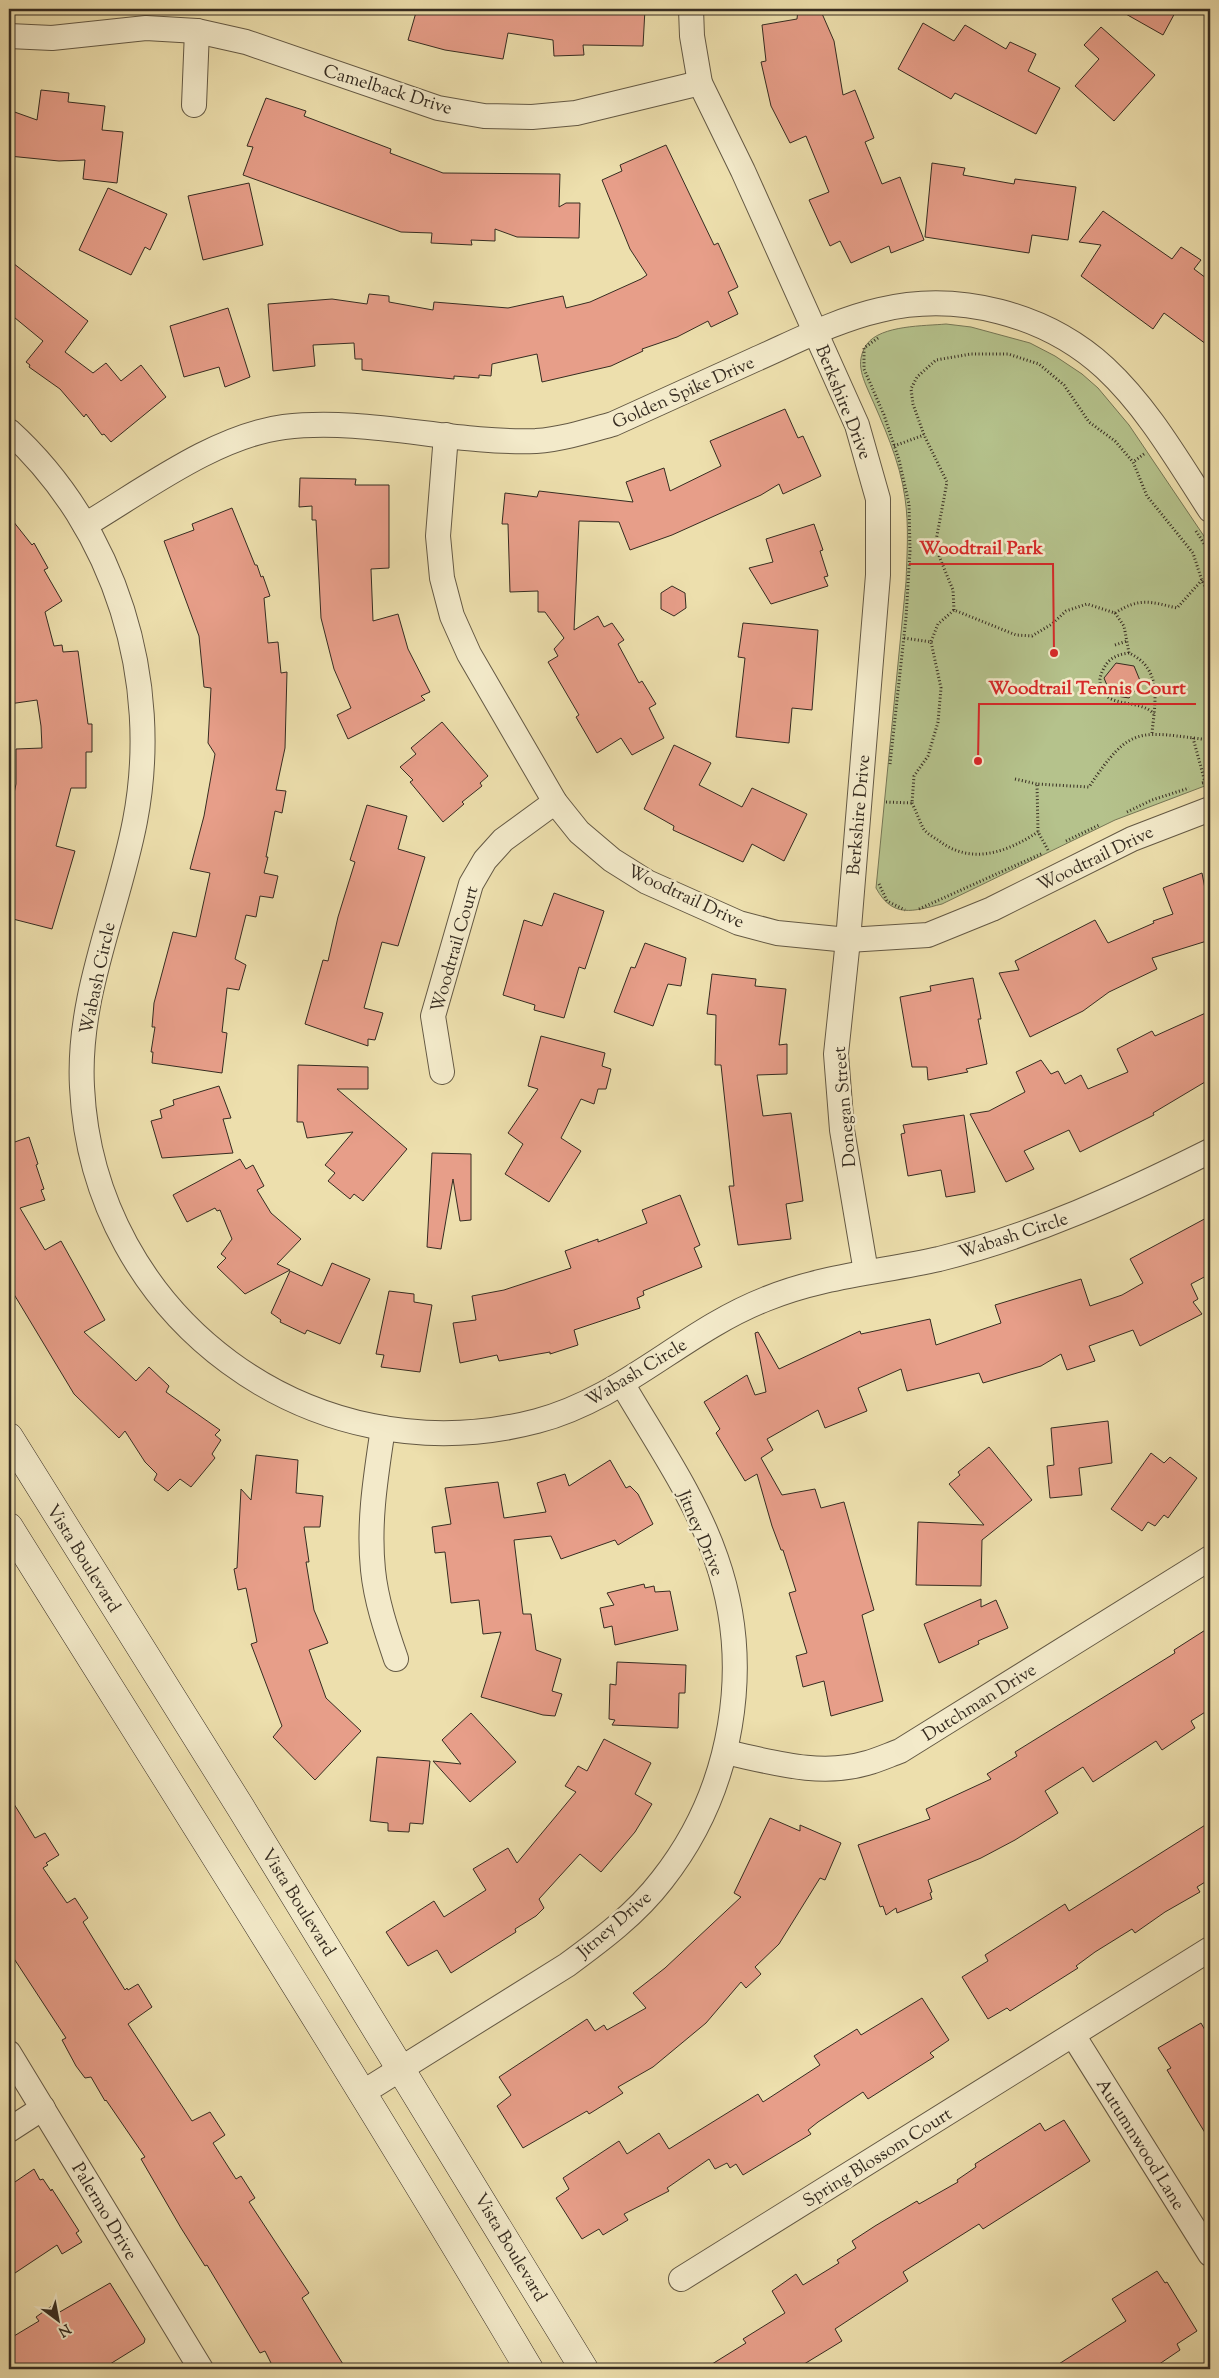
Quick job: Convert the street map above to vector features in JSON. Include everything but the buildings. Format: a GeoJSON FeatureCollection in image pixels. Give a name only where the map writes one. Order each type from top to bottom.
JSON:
{"type":"FeatureCollection","features":[{"type":"Feature","properties":{"kind":"main road","name":"Vista Boulevard"},"geometry":{"type":"LineString","coordinates":[[9,1437],[401,2068],[584,2369]]}},
{"type":"Feature","properties":{"kind":"main road"},"geometry":{"type":"LineString","coordinates":[[9,1527],[362,2092],[529,2369]]}},
{"type":"Feature","properties":{"kind":"street","name":"Berkshire Drive"},"geometry":{"type":"LineString","coordinates":[[691,9],[692,36],[700,82],[857,424],[878,499],[878,575],[848,940]]}},
{"type":"Feature","properties":{"kind":"street","name":"Camelback Drive"},"geometry":{"type":"LineString","coordinates":[[9,36],[52,38],[146,28],[197,31],[246,42],[438,108],[484,116],[532,117],[576,112],[700,82]]}},
{"type":"Feature","properties":{"kind":"street"},"geometry":{"type":"LineString","coordinates":[[194,105],[197,31]]}},
{"type":"Feature","properties":{"kind":"street","name":"Golden Spike Drive"},"geometry":{"type":"LineString","coordinates":[[85,525],[208,451],[242,438],[274,429],[325,424],[536,441],[574,436],[614,424],[816,332],[880,310],[940,304],[998,311],[1052,331],[1079,347],[1104,368],[1135,400],[1210,510]]}},
{"type":"Feature","properties":{"kind":"street","name":"Wabash Circle"},"geometry":{"type":"LineString","coordinates":[[9,431],[57,484],[85,525],[105,563],[125,616],[137,664],[143,719],[142,772],[135,823],[92,983],[83,1032],[82,1092],[86,1134],[99,1185],[117,1229],[140,1270],[170,1309],[202,1342],[243,1374],[287,1398],[335,1417],[383,1428],[430,1433],[481,1431],[537,1421],[581,1406],[622,1385],[715,1323],[766,1298],[815,1282],[935,1260],[1008,1240],[1077,1214],[1210,1151]]}},
{"type":"Feature","properties":{"kind":"street","name":"Woodtrail Drive"},"geometry":{"type":"LineString","coordinates":[[446,435],[438,536],[442,578],[452,616],[469,654],[555,802],[579,832],[612,860],[647,882],[739,923],[778,933],[848,940],[928,935],[950,928],[1132,839],[1210,809]]}},
{"type":"Feature","properties":{"kind":"street","name":"Woodtrail Court"},"geometry":{"type":"LineString","coordinates":[[442,1072],[433,1016],[471,884],[485,860],[503,840],[555,802]]}},
{"type":"Feature","properties":{"kind":"street","name":"Donegan Street"},"geometry":{"type":"LineString","coordinates":[[848,940],[836,1054],[842,1130],[866,1272]]}},
{"type":"Feature","properties":{"kind":"street","name":"Jitney Drive"},"geometry":{"type":"LineString","coordinates":[[362,2092],[566,1965],[633,1912],[662,1880],[686,1845],[708,1803],[725,1752],[734,1705],[735,1654],[729,1606],[716,1557],[694,1508],[622,1385]]}},
{"type":"Feature","properties":{"kind":"street"},"geometry":{"type":"LineString","coordinates":[[383,1428],[371,1524],[373,1571],[382,1616],[396,1659]]}},
{"type":"Feature","properties":{"kind":"street","name":"Dutchman Drive"},"geometry":{"type":"LineString","coordinates":[[725,1752],[797,1768],[829,1770],[866,1764],[900,1751],[1210,1558]]}},
{"type":"Feature","properties":{"kind":"street","name":"Spring Blossom Court"},"geometry":{"type":"LineString","coordinates":[[681,2279],[1210,1949]]}},
{"type":"Feature","properties":{"kind":"street","name":"Autumnwood Lane"},"geometry":{"type":"LineString","coordinates":[[1073,2035],[1210,2254]]}},
{"type":"Feature","properties":{"kind":"street","name":"Palermo Drive"},"geometry":{"type":"LineString","coordinates":[[9,2053],[199,2369]]}},
{"type":"Feature","properties":{"kind":"street"},"geometry":{"type":"LineString","coordinates":[[9,2130],[43,2108]]}},
{"type":"Feature","properties":{"kind":"path"},"geometry":{"type":"LineString","coordinates":[[879,337],[864,348],[864,369],[894,446],[909,504],[910,551],[904,638],[890,766]]}},
{"type":"Feature","properties":{"kind":"path"},"geometry":{"type":"LineString","coordinates":[[954,610],[953,590],[935,546],[947,482],[924,435],[913,404],[911,389],[917,377],[936,360],[972,354],[1008,354],[1039,364],[1064,385],[1089,422],[1116,441],[1133,462],[1147,496],[1193,553],[1210,595]]}},
{"type":"Feature","properties":{"kind":"path"},"geometry":{"type":"LineString","coordinates":[[894,446],[924,435]]}},
{"type":"Feature","properties":{"kind":"path"},"geometry":{"type":"LineString","coordinates":[[1140,446],[1149,460]]}},
{"type":"Feature","properties":{"kind":"path"},"geometry":{"type":"LineString","coordinates":[[1133,462],[1145,454]]}},
{"type":"Feature","properties":{"kind":"path"},"geometry":{"type":"LineString","coordinates":[[1194,529],[1210,553]]}},
{"type":"Feature","properties":{"kind":"path"},"geometry":{"type":"LineString","coordinates":[[1115,613],[1130,603],[1145,601],[1177,608],[1203,580]]}},
{"type":"Feature","properties":{"kind":"path"},"geometry":{"type":"LineString","coordinates":[[954,610],[1016,635],[1032,636],[1052,624],[1066,611],[1087,604],[1115,613],[1124,626],[1129,653]]}},
{"type":"Feature","properties":{"kind":"path"},"geometry":{"type":"LineString","coordinates":[[954,610],[938,624],[931,642],[941,688],[938,722],[928,756],[914,776],[912,803],[924,829],[946,846],[963,854],[991,853],[1015,846],[1038,832]]}},
{"type":"Feature","properties":{"kind":"path"},"geometry":{"type":"LineString","coordinates":[[904,638],[931,642]]}},
{"type":"Feature","properties":{"kind":"path"},"geometry":{"type":"LineString","coordinates":[[1115,645],[1127,641]]}},
{"type":"Feature","properties":{"kind":"path"},"geometry":{"type":"LineString","coordinates":[[1152,733],[1154,714],[1156,693],[1151,672],[1142,659],[1129,653],[1121,654],[1106,664],[1101,674],[1100,686],[1105,696],[1114,701],[1140,705],[1154,714]]}},
{"type":"Feature","properties":{"kind":"path"},"geometry":{"type":"LineString","coordinates":[[1015,779],[1037,784],[1089,787],[1106,760],[1126,741],[1152,733],[1210,740]]}},
{"type":"Feature","properties":{"kind":"path"},"geometry":{"type":"LineString","coordinates":[[1194,738],[1205,782]]}},
{"type":"Feature","properties":{"kind":"path"},"geometry":{"type":"LineString","coordinates":[[1120,815],[1152,800],[1210,781]]}},
{"type":"Feature","properties":{"kind":"path"},"geometry":{"type":"LineString","coordinates":[[1037,784],[1038,832],[1048,850]]}},
{"type":"Feature","properties":{"kind":"path"},"geometry":{"type":"LineString","coordinates":[[886,811],[887,793]]}},
{"type":"Feature","properties":{"kind":"path"},"geometry":{"type":"LineString","coordinates":[[886,802],[912,803]]}},
{"type":"Feature","properties":{"kind":"path"},"geometry":{"type":"LineString","coordinates":[[1064,842],[1104,822]]}},
{"type":"Feature","properties":{"kind":"path"},"geometry":{"type":"LineString","coordinates":[[879,874],[878,883],[887,901],[905,910],[917,910],[1056,846]]}},
{"type":"Feature","properties":{"kind":"green space"},"geometry":{"type":"Polygon","coordinates":[[[946,324],[971,327],[1030,343],[1055,356],[1082,374],[1098,388],[1129,425],[1210,545],[1210,784],[1115,820],[942,904],[922,909],[904,910],[889,905],[876,888],[906,582],[906,508],[899,470],[885,429],[863,378],[861,361],[867,344],[882,333],[915,326],[946,324]]]}},
{"type":"Feature","properties":{"kind":"place","name":"Woodtrail Park"},"geometry":{"type":"Point","coordinates":[1054,653]}},
{"type":"Feature","properties":{"kind":"place","name":"Woodtrail Tennis Court"},"geometry":{"type":"Point","coordinates":[978,761]}}]}
